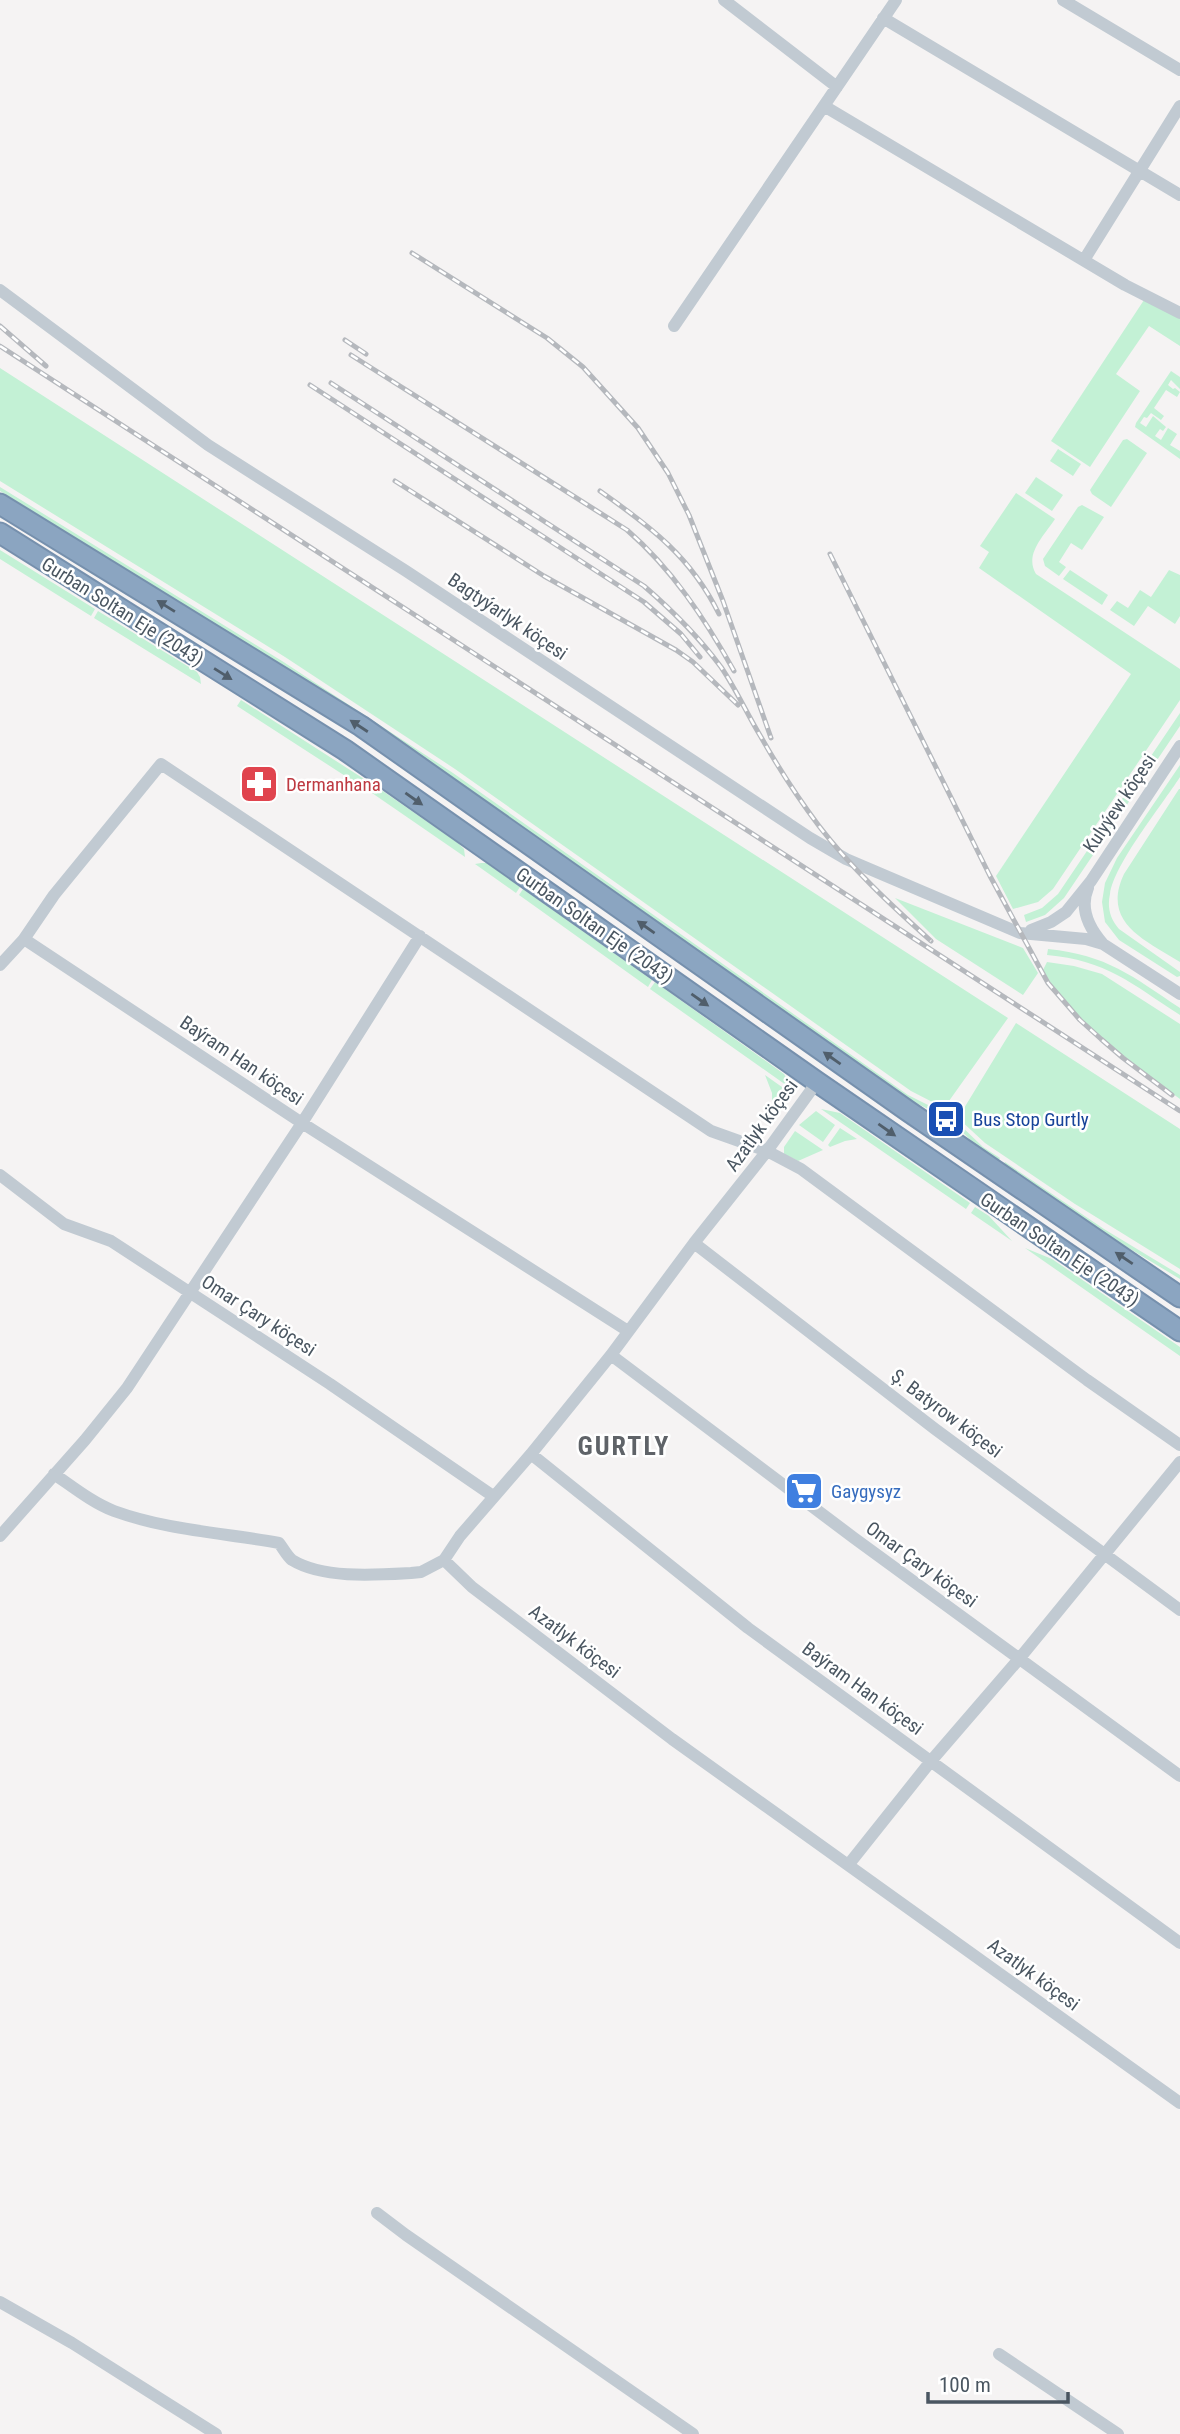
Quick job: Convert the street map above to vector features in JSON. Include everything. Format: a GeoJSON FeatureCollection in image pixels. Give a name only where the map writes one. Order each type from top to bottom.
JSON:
{"type":"FeatureCollection","features":[{"type":"Feature","properties":{"kind":"highway","name":"Gurban Soltan Eje (2043)"},"geometry":{"type":"LineString","coordinates":[[0,504],[360,726],[897,1103],[1180,1297]]}},
{"type":"Feature","properties":{"kind":"highway","name":"Gurban Soltan Eje (2043)"},"geometry":{"type":"LineString","coordinates":[[0,533],[345,750],[817,1082],[1180,1331]]}},
{"type":"Feature","properties":{"kind":"street"},"geometry":{"type":"LineString","coordinates":[[724,0],[836,88]]}},
{"type":"Feature","properties":{"kind":"street"},"geometry":{"type":"LineString","coordinates":[[674,326],[896,0]]}},
{"type":"Feature","properties":{"kind":"street"},"geometry":{"type":"LineString","coordinates":[[1063,0],[1180,69]]}},
{"type":"Feature","properties":{"kind":"street"},"geometry":{"type":"LineString","coordinates":[[883,19],[1180,195]]}},
{"type":"Feature","properties":{"kind":"street"},"geometry":{"type":"LineString","coordinates":[[1084,260],[1180,106]]}},
{"type":"Feature","properties":{"kind":"street"},"geometry":{"type":"LineString","coordinates":[[824,107],[1125,285],[1180,313]]}},
{"type":"Feature","properties":{"kind":"street","name":"Bagtyýarlyk köçesi"},"geometry":{"type":"LineString","coordinates":[[0,290],[208,445],[405,571],[774,816],[846,859],[1020,933],[1086,939],[1103,944]]}},
{"type":"Feature","properties":{"kind":"street","name":"Kulyýew köçesi"},"geometry":{"type":"LineString","coordinates":[[1020,933],[1041,927],[1066,912],[1091,881],[1180,746]]}},
{"type":"Feature","properties":{"kind":"street"},"geometry":{"type":"LineString","coordinates":[[0,965],[24,939],[54,895],[161,764],[711,1131],[768,1151],[801,1169],[1087,1380],[1180,1445]]}},
{"type":"Feature","properties":{"kind":"street"},"geometry":{"type":"LineString","coordinates":[[1091,881],[1086,893],[1086,914],[1094,934],[1103,944],[1180,993]]}},
{"type":"Feature","properties":{"kind":"street"},"geometry":{"type":"LineString","coordinates":[[0,1536],[120,1396],[302,1123],[420,936]]}},
{"type":"Feature","properties":{"kind":"street","name":"Baýram Han köçesi"},"geometry":{"type":"LineString","coordinates":[[24,939],[302,1123],[628,1331]]}},
{"type":"Feature","properties":{"kind":"street","name":"Azatlyk köçesi"},"geometry":{"type":"LineString","coordinates":[[817,1082],[768,1151],[694,1243],[611,1354],[531,1454],[493,1496],[444,1560],[472,1587],[650,1723],[1180,2103]]}},
{"type":"Feature","properties":{"kind":"street","name":"Omar Çary köçesi"},"geometry":{"type":"LineString","coordinates":[[0,1175],[64,1224],[111,1241],[330,1384],[493,1496]]}},
{"type":"Feature","properties":{"kind":"street","name":"Ş. Batyrow köçesi"},"geometry":{"type":"LineString","coordinates":[[694,1243],[935,1429],[1180,1610]]}},
{"type":"Feature","properties":{"kind":"street","name":"Omar Çary köçesi"},"geometry":{"type":"LineString","coordinates":[[611,1354],[854,1538],[1180,1776]]}},
{"type":"Feature","properties":{"kind":"street","name":"Baýram Han köçesi"},"geometry":{"type":"LineString","coordinates":[[531,1454],[748,1628],[1180,1943]]}},
{"type":"Feature","properties":{"kind":"street"},"geometry":{"type":"LineString","coordinates":[[849,1864],[931,1760],[1019,1659],[1180,1462]]}},
{"type":"Feature","properties":{"kind":"street"},"geometry":{"type":"LineString","coordinates":[[54,1474],[114,1511],[168,1525],[279,1543],[290,1559],[314,1570],[354,1574],[411,1573],[421,1572],[444,1560]]}},
{"type":"Feature","properties":{"kind":"street"},"geometry":{"type":"LineString","coordinates":[[377,2213],[693,2434]]}},
{"type":"Feature","properties":{"kind":"street"},"geometry":{"type":"LineString","coordinates":[[0,2301],[216,2434]]}},
{"type":"Feature","properties":{"kind":"street"},"geometry":{"type":"LineString","coordinates":[[999,2354],[1118,2434]]}},
{"type":"Feature","properties":{"kind":"green space"},"geometry":{"type":"Polygon","coordinates":[[[1144,300],[1180,318],[1180,346],[1149,326],[1116,374],[1140,391],[1090,467],[1051,441],[1144,300]]]}},
{"type":"Feature","properties":{"kind":"green space"},"geometry":{"type":"Polygon","coordinates":[[[0,368],[1008,1018],[944,1108],[911,1091],[455,769],[285,657],[0,481],[0,368]]]}},
{"type":"Feature","properties":{"kind":"green space"},"geometry":{"type":"Polygon","coordinates":[[[1171,371],[1180,377],[1180,389],[1171,380],[1168,385],[1180,392],[1177,397],[1166,390],[1154,408],[1164,416],[1161,420],[1151,413],[1140,423],[1146,427],[1153,416],[1166,427],[1163,431],[1160,429],[1155,436],[1161,440],[1168,428],[1177,434],[1170,445],[1180,451],[1180,459],[1135,427],[1171,371]]]}},
{"type":"Feature","properties":{"kind":"green space"},"geometry":{"type":"Polygon","coordinates":[[[1127,439],[1147,453],[1111,507],[1090,490],[1123,440],[1127,439]]]}},
{"type":"Feature","properties":{"kind":"green space"},"geometry":{"type":"Polygon","coordinates":[[[1058,449],[1081,464],[1073,476],[1050,461],[1058,449]]]}},
{"type":"Feature","properties":{"kind":"green space"},"geometry":{"type":"Polygon","coordinates":[[[1036,477],[1063,495],[1052,511],[1025,493],[1036,477]]]}},
{"type":"Feature","properties":{"kind":"green space"},"geometry":{"type":"Polygon","coordinates":[[[0,487],[282,661],[453,773],[908,1095],[942,1112],[940,1115],[906,1098],[451,776],[280,664],[0,491],[0,487]]]}},
{"type":"Feature","properties":{"kind":"green space"},"geometry":{"type":"Polygon","coordinates":[[[1016,493],[1055,519],[1034,552],[1032,559],[1036,574],[1180,669],[1180,700],[1053,889],[1038,902],[1013,909],[996,876],[1131,674],[979,568],[989,552],[980,546],[1016,493]]]}},
{"type":"Feature","properties":{"kind":"green space"},"geometry":{"type":"Polygon","coordinates":[[[1082,505],[1104,517],[1082,550],[1071,543],[1059,562],[1066,567],[1059,576],[1045,566],[1043,559],[1082,505]]]}},
{"type":"Feature","properties":{"kind":"green space"},"geometry":{"type":"Polygon","coordinates":[[[0,550],[95,609],[91,616],[0,559],[0,550]]]}},
{"type":"Feature","properties":{"kind":"green space"},"geometry":{"type":"Polygon","coordinates":[[[1070,570],[1108,595],[1102,605],[1063,579],[1070,570]]]}},
{"type":"Feature","properties":{"kind":"green space"},"geometry":{"type":"Polygon","coordinates":[[[1169,570],[1180,575],[1180,616],[1175,624],[1148,606],[1134,626],[1110,610],[1117,601],[1128,608],[1140,590],[1151,597],[1169,570]]]}},
{"type":"Feature","properties":{"kind":"green space"},"geometry":{"type":"Polygon","coordinates":[[[98,611],[197,672],[201,684],[94,618],[98,611]]]}},
{"type":"Feature","properties":{"kind":"green space"},"geometry":{"type":"Polygon","coordinates":[[[241,700],[375,786],[370,792],[237,706],[241,700]]]}},
{"type":"Feature","properties":{"kind":"green space"},"geometry":{"type":"Polygon","coordinates":[[[1180,713],[1180,726],[1064,898],[1045,915],[1026,922],[1024,915],[1042,908],[1058,894],[1180,713]]]}},
{"type":"Feature","properties":{"kind":"green space"},"geometry":{"type":"Polygon","coordinates":[[[1180,765],[1180,777],[1120,867],[1113,882],[1109,904],[1111,917],[1119,929],[1180,972],[1177,977],[1119,940],[1105,922],[1102,902],[1105,883],[1117,858],[1180,765]]]}},
{"type":"Feature","properties":{"kind":"green space"},"geometry":{"type":"Polygon","coordinates":[[[377,787],[458,843],[464,849],[465,857],[372,793],[377,787]]]}},
{"type":"Feature","properties":{"kind":"green space"},"geometry":{"type":"Polygon","coordinates":[[[1179,789],[1180,962],[1130,928],[1122,918],[1118,905],[1118,891],[1124,874],[1179,789]]]}},
{"type":"Feature","properties":{"kind":"green space"},"geometry":{"type":"Polygon","coordinates":[[[487,863],[520,887],[516,893],[475,864],[487,863]]]}},
{"type":"Feature","properties":{"kind":"green space"},"geometry":{"type":"Polygon","coordinates":[[[523,889],[652,980],[648,987],[519,895],[523,889]]]}},
{"type":"Feature","properties":{"kind":"green space"},"geometry":{"type":"Polygon","coordinates":[[[895,898],[1023,948],[1038,973],[1023,995],[936,939],[895,898]]]}},
{"type":"Feature","properties":{"kind":"green space"},"geometry":{"type":"Polygon","coordinates":[[[1048,949],[1087,956],[1118,969],[1180,1008],[1180,1015],[1118,975],[1086,962],[1047,955],[1048,949]]]}},
{"type":"Feature","properties":{"kind":"green space"},"geometry":{"type":"Polygon","coordinates":[[[1047,962],[1102,974],[1180,1024],[1180,1099],[1123,1057],[1086,1025],[1055,990],[1043,970],[1047,962]]]}},
{"type":"Feature","properties":{"kind":"green space"},"geometry":{"type":"Polygon","coordinates":[[[655,982],[784,1074],[793,1090],[650,989],[655,982]]]}},
{"type":"Feature","properties":{"kind":"green space"},"geometry":{"type":"Polygon","coordinates":[[[1016,1023],[1180,1129],[1180,1269],[1075,1204],[985,1143],[958,1118],[1016,1023]]]}},
{"type":"Feature","properties":{"kind":"green space"},"geometry":{"type":"Polygon","coordinates":[[[765,1075],[789,1092],[780,1113],[772,1108],[772,1093],[765,1075]]]}},
{"type":"Feature","properties":{"kind":"green space"},"geometry":{"type":"Polygon","coordinates":[[[821,1109],[840,1113],[970,1203],[966,1209],[821,1109]]]}},
{"type":"Feature","properties":{"kind":"green space"},"geometry":{"type":"Polygon","coordinates":[[[816,1111],[835,1125],[823,1142],[799,1125],[816,1111]]]}},
{"type":"Feature","properties":{"kind":"green space"},"geometry":{"type":"Polygon","coordinates":[[[958,1123],[983,1147],[1000,1158],[998,1161],[981,1150],[956,1126],[958,1123]]]}},
{"type":"Feature","properties":{"kind":"green space"},"geometry":{"type":"Polygon","coordinates":[[[840,1128],[857,1139],[830,1147],[828,1145],[840,1128]]]}},
{"type":"Feature","properties":{"kind":"green space"},"geometry":{"type":"Polygon","coordinates":[[[795,1131],[823,1150],[798,1161],[784,1154],[784,1147],[795,1131]]]}},
{"type":"Feature","properties":{"kind":"green space"},"geometry":{"type":"Polygon","coordinates":[[[1005,1162],[1104,1229],[1180,1275],[1180,1279],[1102,1232],[1003,1165],[1005,1162]]]}},
{"type":"Feature","properties":{"kind":"green space"},"geometry":{"type":"Polygon","coordinates":[[[975,1207],[989,1216],[1012,1241],[971,1213],[975,1207]]]}},
{"type":"Feature","properties":{"kind":"green space"},"geometry":{"type":"Polygon","coordinates":[[[1025,1248],[1052,1259],[1180,1347],[1180,1356],[1025,1248]]]}},
{"type":"Feature","properties":{"kind":"railway"},"geometry":{"type":"LineString","coordinates":[[412,253],[547,338],[583,367],[638,428],[668,473],[689,515],[723,601],[771,738]]}},
{"type":"Feature","properties":{"kind":"railway"},"geometry":{"type":"LineString","coordinates":[[0,326],[46,366]]}},
{"type":"Feature","properties":{"kind":"railway"},"geometry":{"type":"LineString","coordinates":[[345,340],[366,354]]}},
{"type":"Feature","properties":{"kind":"railway"},"geometry":{"type":"LineString","coordinates":[[0,346],[1180,1111]]}},
{"type":"Feature","properties":{"kind":"railway"},"geometry":{"type":"LineString","coordinates":[[351,355],[627,530],[673,578],[734,671]]}},
{"type":"Feature","properties":{"kind":"railway"},"geometry":{"type":"LineString","coordinates":[[331,383],[644,586],[665,605],[721,667],[774,760],[819,826],[858,872],[931,941]]}},
{"type":"Feature","properties":{"kind":"railway"},"geometry":{"type":"LineString","coordinates":[[310,385],[644,602],[681,634],[700,657]]}},
{"type":"Feature","properties":{"kind":"railway"},"geometry":{"type":"LineString","coordinates":[[395,481],[544,576],[676,650],[693,662],[738,705]]}},
{"type":"Feature","properties":{"kind":"railway"},"geometry":{"type":"LineString","coordinates":[[600,491],[668,545],[696,576],[719,614]]}},
{"type":"Feature","properties":{"kind":"railway"},"geometry":{"type":"LineString","coordinates":[[830,554],[990,876],[1048,983],[1080,1020],[1101,1039],[1172,1095]]}},
{"type":"Feature","properties":{"kind":"place","name":"Dermanhana"},"geometry":{"type":"Point","coordinates":[259,784]}},
{"type":"Feature","properties":{"kind":"place","name":"Bus Stop Gurtly"},"geometry":{"type":"Point","coordinates":[946,1119]}},
{"type":"Feature","properties":{"kind":"place","name":"Gaygysyz"},"geometry":{"type":"Point","coordinates":[804,1491]}},
{"type":"Feature","properties":{"kind":"district","name":"GURTLY"},"geometry":{"type":"Point","coordinates":[624,1446]}}]}
